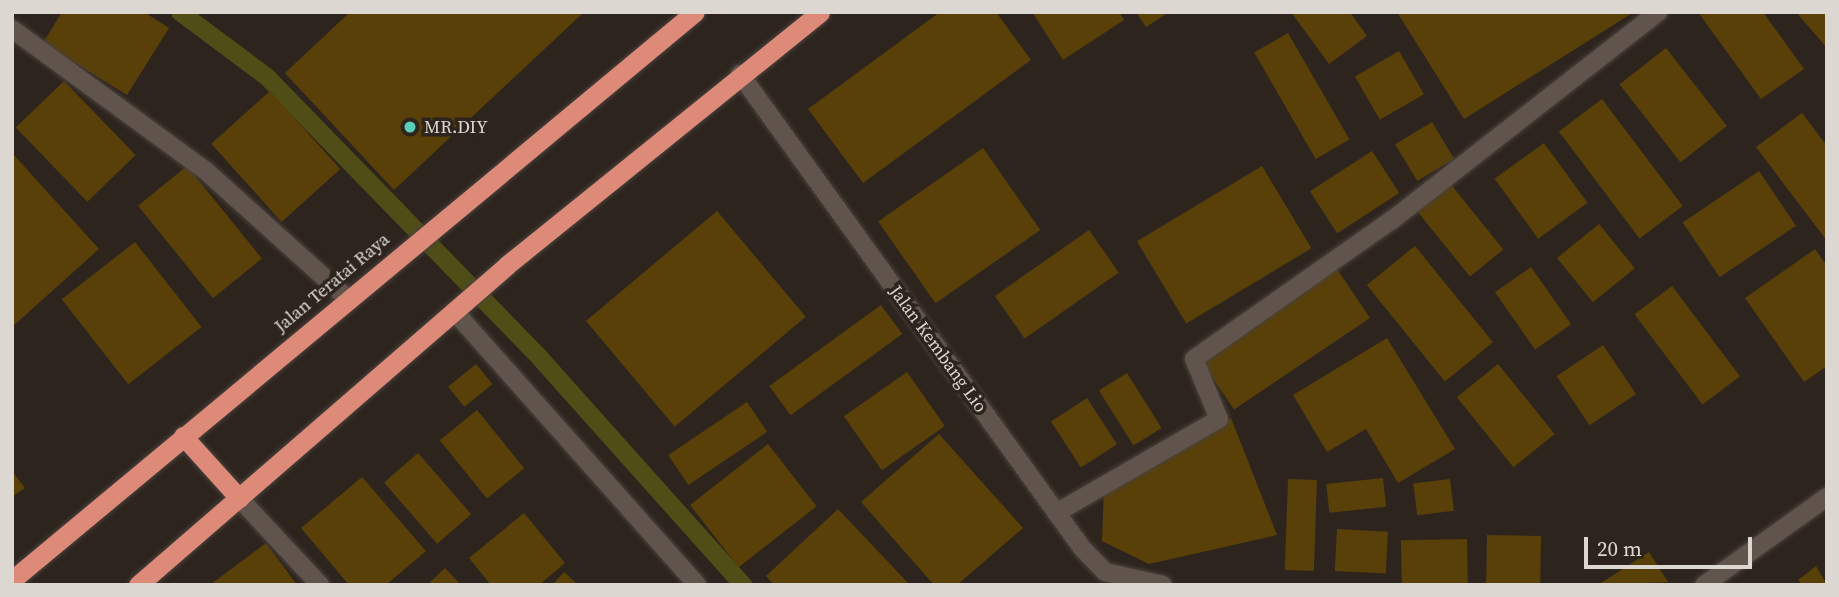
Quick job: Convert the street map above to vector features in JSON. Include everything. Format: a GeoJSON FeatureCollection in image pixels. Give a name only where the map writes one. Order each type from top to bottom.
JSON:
{"type":"FeatureCollection","features":[{"type":"Feature","properties":{"kind":"highway"},"geometry":{"type":"LineString","coordinates":[[138,585],[508,265],[740,74],[820,12]]}},
{"type":"Feature","properties":{"kind":"highway","name":"Jalan Teratai Raya"},"geometry":{"type":"LineString","coordinates":[[12,580],[684,16]]}},
{"type":"Feature","properties":{"kind":"highway"},"geometry":{"type":"LineString","coordinates":[[183,436],[239,498]]}},
{"type":"Feature","properties":{"kind":"street"},"geometry":{"type":"LineString","coordinates":[[1056,513],[1219,419],[1194,359],[1392,220],[1658,12]]}},
{"type":"Feature","properties":{"kind":"street"},"geometry":{"type":"LineString","coordinates":[[12,29],[206,171],[346,297]]}},
{"type":"Feature","properties":{"kind":"street","name":"Jalan Kembang Lio"},"geometry":{"type":"LineString","coordinates":[[740,74],[1056,513],[1105,572],[1163,585]]}},
{"type":"Feature","properties":{"kind":"street"},"geometry":{"type":"LineString","coordinates":[[460,306],[697,585]]}},
{"type":"Feature","properties":{"kind":"street"},"geometry":{"type":"LineString","coordinates":[[1704,585],[1827,497]]}},
{"type":"Feature","properties":{"kind":"street"},"geometry":{"type":"LineString","coordinates":[[239,498],[320,585]]}},
{"type":"Feature","properties":{"kind":"building"},"geometry":{"type":"Polygon","coordinates":[[[62,12],[144,12],[169,28],[127,95],[43,43],[62,12]]]}},
{"type":"Feature","properties":{"kind":"building"},"geometry":{"type":"Polygon","coordinates":[[[350,12],[584,12],[394,190],[285,73],[350,12]]]}},
{"type":"Feature","properties":{"kind":"building"},"geometry":{"type":"Polygon","coordinates":[[[940,12],[996,12],[1031,60],[863,183],[808,109],[940,12]]]}},
{"type":"Feature","properties":{"kind":"building"},"geometry":{"type":"Polygon","coordinates":[[[1032,12],[1119,12],[1124,20],[1063,60],[1032,12]]]}},
{"type":"Feature","properties":{"kind":"building"},"geometry":{"type":"Polygon","coordinates":[[[1136,12],[1169,12],[1146,27],[1136,12]]]}},
{"type":"Feature","properties":{"kind":"building"},"geometry":{"type":"Polygon","coordinates":[[[1291,12],[1350,12],[1367,36],[1329,64],[1291,12]]]}},
{"type":"Feature","properties":{"kind":"building"},"geometry":{"type":"Polygon","coordinates":[[[1397,12],[1634,12],[1464,119],[1397,12]]]}},
{"type":"Feature","properties":{"kind":"building"},"geometry":{"type":"Polygon","coordinates":[[[1698,12],[1763,12],[1804,69],[1761,99],[1698,12]]]}},
{"type":"Feature","properties":{"kind":"building"},"geometry":{"type":"Polygon","coordinates":[[[1796,12],[1827,12],[1827,48],[1796,12]]]}},
{"type":"Feature","properties":{"kind":"building"},"geometry":{"type":"Polygon","coordinates":[[[1288,33],[1350,140],[1316,159],[1254,52],[1288,33]]]}},
{"type":"Feature","properties":{"kind":"building"},"geometry":{"type":"Polygon","coordinates":[[[1666,48],[1727,126],[1680,162],[1620,84],[1666,48]]]}},
{"type":"Feature","properties":{"kind":"building"},"geometry":{"type":"Polygon","coordinates":[[[1399,51],[1424,94],[1380,120],[1355,76],[1399,51]]]}},
{"type":"Feature","properties":{"kind":"building"},"geometry":{"type":"Polygon","coordinates":[[[64,81],[136,155],[87,202],[16,128],[64,81]]]}},
{"type":"Feature","properties":{"kind":"building"},"geometry":{"type":"Polygon","coordinates":[[[270,91],[340,169],[282,222],[211,144],[270,91]]]}},
{"type":"Feature","properties":{"kind":"building"},"geometry":{"type":"Polygon","coordinates":[[[1602,99],[1683,206],[1640,239],[1559,131],[1602,99]]]}},
{"type":"Feature","properties":{"kind":"building"},"geometry":{"type":"Polygon","coordinates":[[[1802,113],[1827,146],[1827,241],[1756,147],[1802,113]]]}},
{"type":"Feature","properties":{"kind":"building"},"geometry":{"type":"Polygon","coordinates":[[[1432,122],[1454,159],[1417,181],[1395,144],[1432,122]]]}},
{"type":"Feature","properties":{"kind":"building"},"geometry":{"type":"Polygon","coordinates":[[[1544,143],[1587,203],[1538,239],[1495,179],[1544,143]]]}},
{"type":"Feature","properties":{"kind":"building"},"geometry":{"type":"Polygon","coordinates":[[[983,148],[1040,230],[936,303],[878,221],[983,148]]]}},
{"type":"Feature","properties":{"kind":"building"},"geometry":{"type":"Polygon","coordinates":[[[1372,151],[1399,193],[1337,233],[1310,191],[1372,151]]]}},
{"type":"Feature","properties":{"kind":"building"},"geometry":{"type":"Polygon","coordinates":[[[12,153],[99,249],[12,327],[12,153]]]}},
{"type":"Feature","properties":{"kind":"building"},"geometry":{"type":"Polygon","coordinates":[[[187,166],[262,258],[213,298],[138,206],[187,166]]]}},
{"type":"Feature","properties":{"kind":"building"},"geometry":{"type":"Polygon","coordinates":[[[1262,166],[1311,248],[1186,323],[1137,241],[1262,166]]]}},
{"type":"Feature","properties":{"kind":"building"},"geometry":{"type":"Polygon","coordinates":[[[1759,171],[1796,226],[1720,277],[1683,222],[1759,171]]]}},
{"type":"Feature","properties":{"kind":"building"},"geometry":{"type":"Polygon","coordinates":[[[1448,181],[1503,249],[1470,276],[1415,208],[1448,181]]]}},
{"type":"Feature","properties":{"kind":"building"},"geometry":{"type":"Polygon","coordinates":[[[717,211],[806,317],[675,427],[586,321],[717,211]]]}},
{"type":"Feature","properties":{"kind":"building"},"geometry":{"type":"Polygon","coordinates":[[[1599,224],[1635,268],[1593,302],[1557,258],[1599,224]]]}},
{"type":"Feature","properties":{"kind":"building"},"geometry":{"type":"Polygon","coordinates":[[[1089,230],[1119,273],[1025,339],[995,296],[1089,230]]]}},
{"type":"Feature","properties":{"kind":"building"},"geometry":{"type":"Polygon","coordinates":[[[135,242],[201,327],[128,384],[62,299],[135,242]]]}},
{"type":"Feature","properties":{"kind":"building"},"geometry":{"type":"Polygon","coordinates":[[[1415,246],[1493,342],[1445,381],[1367,285],[1415,246]]]}},
{"type":"Feature","properties":{"kind":"building"},"geometry":{"type":"Polygon","coordinates":[[[1815,249],[1827,266],[1827,366],[1804,382],[1745,298],[1815,249]]]}},
{"type":"Feature","properties":{"kind":"building"},"geometry":{"type":"Polygon","coordinates":[[[1531,267],[1571,324],[1535,350],[1495,292],[1531,267]]]}},
{"type":"Feature","properties":{"kind":"building"},"geometry":{"type":"Polygon","coordinates":[[[1337,269],[1370,318],[1234,410],[1201,361],[1337,269]]]}},
{"type":"Feature","properties":{"kind":"building"},"geometry":{"type":"Polygon","coordinates":[[[1672,286],[1740,376],[1702,405],[1634,314],[1672,286]]]}},
{"type":"Feature","properties":{"kind":"building"},"geometry":{"type":"Polygon","coordinates":[[[881,305],[902,334],[791,415],[769,386],[881,305]]]}},
{"type":"Feature","properties":{"kind":"building"},"geometry":{"type":"Polygon","coordinates":[[[1387,338],[1455,449],[1398,483],[1366,429],[1327,452],[1293,395],[1387,338]]]}},
{"type":"Feature","properties":{"kind":"building"},"geometry":{"type":"Polygon","coordinates":[[[1603,345],[1636,394],[1590,425],[1557,376],[1603,345]]]}},
{"type":"Feature","properties":{"kind":"building"},"geometry":{"type":"Polygon","coordinates":[[[476,364],[492,384],[464,407],[448,387],[476,364]]]}},
{"type":"Feature","properties":{"kind":"building"},"geometry":{"type":"Polygon","coordinates":[[[1498,364],[1555,434],[1513,467],[1457,397],[1498,364]]]}},
{"type":"Feature","properties":{"kind":"building"},"geometry":{"type":"Polygon","coordinates":[[[907,372],[945,426],[882,470],[844,416],[907,372]]]}},
{"type":"Feature","properties":{"kind":"building"},"geometry":{"type":"Polygon","coordinates":[[[1127,373],[1161,428],[1133,446],[1099,390],[1127,373]]]}},
{"type":"Feature","properties":{"kind":"building"},"geometry":{"type":"Polygon","coordinates":[[[1087,398],[1117,444],[1081,468],[1051,421],[1087,398]]]}},
{"type":"Feature","properties":{"kind":"building"},"geometry":{"type":"Polygon","coordinates":[[[747,402],[767,432],[688,485],[668,455],[747,402]]]}},
{"type":"Feature","properties":{"kind":"building"},"geometry":{"type":"Polygon","coordinates":[[[477,410],[524,468],[487,498],[440,440],[477,410]]]}},
{"type":"Feature","properties":{"kind":"building"},"geometry":{"type":"Polygon","coordinates":[[[1231,418],[1277,535],[1149,564],[1102,541],[1104,489],[1231,418]]]}},
{"type":"Feature","properties":{"kind":"building"},"geometry":{"type":"Polygon","coordinates":[[[939,434],[1023,528],[957,585],[934,585],[861,502],[939,434]]]}},
{"type":"Feature","properties":{"kind":"building"},"geometry":{"type":"Polygon","coordinates":[[[768,444],[817,506],[739,567],[690,505],[768,444]]]}},
{"type":"Feature","properties":{"kind":"building"},"geometry":{"type":"Polygon","coordinates":[[[418,453],[471,514],[437,544],[384,483],[418,453]]]}},
{"type":"Feature","properties":{"kind":"building"},"geometry":{"type":"Polygon","coordinates":[[[12,471],[25,488],[12,497],[12,471]]]}},
{"type":"Feature","properties":{"kind":"building"},"geometry":{"type":"Polygon","coordinates":[[[362,477],[426,551],[386,585],[349,585],[301,528],[362,477]]]}},
{"type":"Feature","properties":{"kind":"building"},"geometry":{"type":"Polygon","coordinates":[[[1383,478],[1386,507],[1329,513],[1326,484],[1383,478]]]}},
{"type":"Feature","properties":{"kind":"building"},"geometry":{"type":"Polygon","coordinates":[[[1288,479],[1317,480],[1314,571],[1285,570],[1288,479]]]}},
{"type":"Feature","properties":{"kind":"building"},"geometry":{"type":"Polygon","coordinates":[[[1450,479],[1454,511],[1417,515],[1413,484],[1450,479]]]}},
{"type":"Feature","properties":{"kind":"building"},"geometry":{"type":"Polygon","coordinates":[[[838,509],[910,585],[774,585],[766,576],[838,509]]]}},
{"type":"Feature","properties":{"kind":"building"},"geometry":{"type":"Polygon","coordinates":[[[524,513],[565,563],[539,585],[491,585],[469,558],[524,513]]]}},
{"type":"Feature","properties":{"kind":"building"},"geometry":{"type":"Polygon","coordinates":[[[1337,529],[1388,532],[1386,574],[1335,571],[1337,529]]]}},
{"type":"Feature","properties":{"kind":"building"},"geometry":{"type":"Polygon","coordinates":[[[1487,535],[1541,536],[1540,585],[1486,585],[1487,535]]]}},
{"type":"Feature","properties":{"kind":"building"},"geometry":{"type":"Polygon","coordinates":[[[1467,539],[1468,585],[1402,585],[1401,540],[1467,539]]]}},
{"type":"Feature","properties":{"kind":"building"},"geometry":{"type":"Polygon","coordinates":[[[266,543],[297,585],[210,585],[266,543]]]}},
{"type":"Feature","properties":{"kind":"building"},"geometry":{"type":"Polygon","coordinates":[[[1649,552],[1668,582],[1598,585],[1649,552]]]}},
{"type":"Feature","properties":{"kind":"building"},"geometry":{"type":"Polygon","coordinates":[[[1816,566],[1827,585],[1802,585],[1798,580],[1816,566]]]}},
{"type":"Feature","properties":{"kind":"building"},"geometry":{"type":"Polygon","coordinates":[[[445,568],[461,585],[427,585],[445,568]]]}},
{"type":"Feature","properties":{"kind":"building"},"geometry":{"type":"Polygon","coordinates":[[[564,572],[578,585],[552,585],[564,572]]]}},
{"type":"Feature","properties":{"kind":"waterway"},"geometry":{"type":"LineString","coordinates":[[180,12],[267,77],[540,358],[743,585]]}},
{"type":"Feature","properties":{"kind":"place","name":"MR.DIY"},"geometry":{"type":"Point","coordinates":[410,127]}}]}
